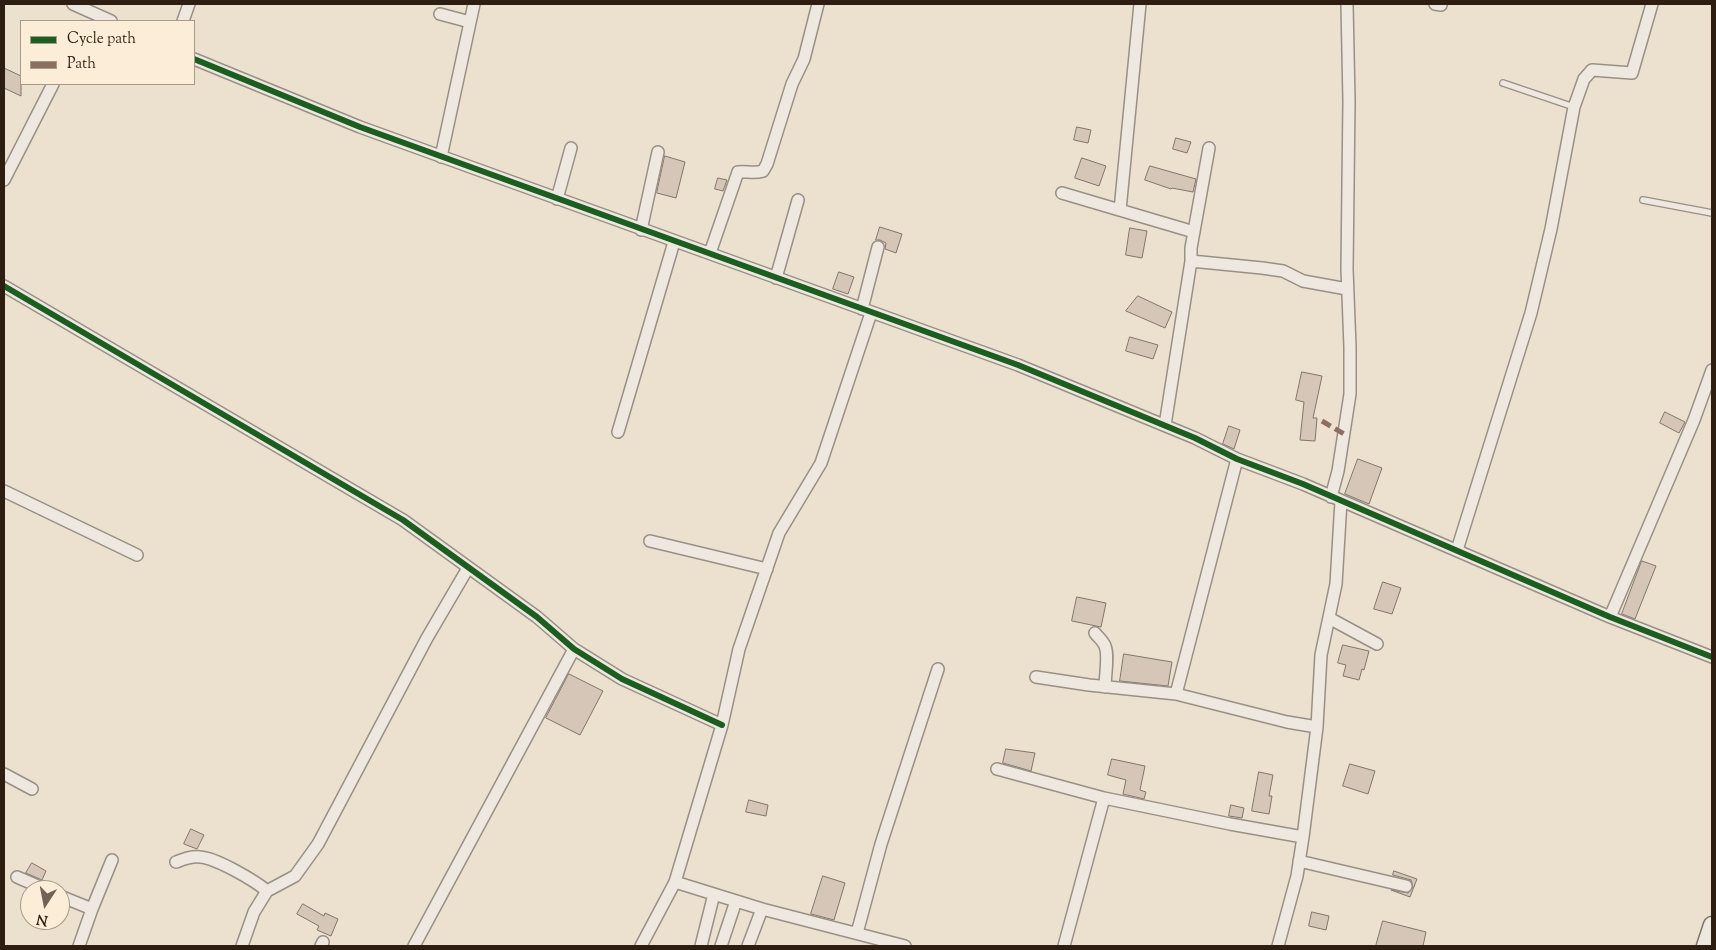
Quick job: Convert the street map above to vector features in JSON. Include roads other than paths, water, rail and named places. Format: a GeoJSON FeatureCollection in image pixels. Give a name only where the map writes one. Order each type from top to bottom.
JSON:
{"type":"FeatureCollection","features":[{"type":"Feature","properties":{"kind":"street"},"geometry":{"type":"LineString","coordinates":[[73,4],[87,16],[107,20]]}},
{"type":"Feature","properties":{"kind":"street"},"geometry":{"type":"LineString","coordinates":[[183,20],[189,4]]}},
{"type":"Feature","properties":{"kind":"street"},"geometry":{"type":"LineString","coordinates":[[441,157],[474,4]]}},
{"type":"Feature","properties":{"kind":"street"},"geometry":{"type":"LineString","coordinates":[[710,253],[738,172],[744,171],[755,174],[763,172],[767,164],[792,84],[804,59],[818,4]]}},
{"type":"Feature","properties":{"kind":"street"},"geometry":{"type":"LineString","coordinates":[[1120,210],[1140,4]]}},
{"type":"Feature","properties":{"kind":"street"},"geometry":{"type":"LineString","coordinates":[[1278,946],[1297,876],[1317,727],[1321,654],[1336,584],[1336,499],[1338,471],[1350,394],[1347,289],[1347,177],[1350,100],[1347,4]]}},
{"type":"Feature","properties":{"kind":"street"},"geometry":{"type":"LineString","coordinates":[[1457,550],[1530,313],[1551,229],[1574,107],[1584,79],[1592,70],[1632,73],[1652,4]]}},
{"type":"Feature","properties":{"kind":"street"},"geometry":{"type":"LineString","coordinates":[[440,14],[470,22]]}},
{"type":"Feature","properties":{"kind":"street"},"geometry":{"type":"LineString","coordinates":[[195,59],[360,127],[1018,366],[1165,425],[1237,459],[1303,484],[1610,617],[1712,657]]}},
{"type":"Feature","properties":{"kind":"street"},"geometry":{"type":"LineString","coordinates":[[4,180],[52,85]]}},
{"type":"Feature","properties":{"kind":"street"},"geometry":{"type":"LineString","coordinates":[[557,199],[571,148]]}},
{"type":"Feature","properties":{"kind":"street"},"geometry":{"type":"LineString","coordinates":[[1165,425],[1191,262],[1191,248],[1209,148]]}},
{"type":"Feature","properties":{"kind":"street"},"geometry":{"type":"LineString","coordinates":[[641,230],[658,152]]}},
{"type":"Feature","properties":{"kind":"street"},"geometry":{"type":"LineString","coordinates":[[1062,193],[1194,232]]}},
{"type":"Feature","properties":{"kind":"street"},"geometry":{"type":"LineString","coordinates":[[776,278],[798,200]]}},
{"type":"Feature","properties":{"kind":"street"},"geometry":{"type":"LineString","coordinates":[[618,432],[674,242]]}},
{"type":"Feature","properties":{"kind":"street"},"geometry":{"type":"LineString","coordinates":[[641,946],[675,882],[722,725],[739,649],[779,533],[821,463],[866,311],[878,247]]}},
{"type":"Feature","properties":{"kind":"street"},"geometry":{"type":"LineString","coordinates":[[1191,262],[1283,271],[1303,281],[1347,289]]}},
{"type":"Feature","properties":{"kind":"street"},"geometry":{"type":"LineString","coordinates":[[4,286],[403,520],[537,617],[574,649],[622,679],[722,725]]}},
{"type":"Feature","properties":{"kind":"street"},"geometry":{"type":"LineString","coordinates":[[1610,617],[1694,420],[1712,370]]}},
{"type":"Feature","properties":{"kind":"street"},"geometry":{"type":"LineString","coordinates":[[1176,694],[1237,459]]}},
{"type":"Feature","properties":{"kind":"street"},"geometry":{"type":"LineString","coordinates":[[4,491],[137,555]]}},
{"type":"Feature","properties":{"kind":"street"},"geometry":{"type":"LineString","coordinates":[[650,540],[767,569]]}},
{"type":"Feature","properties":{"kind":"street"},"geometry":{"type":"LineString","coordinates":[[242,946],[254,912],[267,891],[295,876],[318,844],[427,638],[468,568]]}},
{"type":"Feature","properties":{"kind":"street"},"geometry":{"type":"LineString","coordinates":[[1329,618],[1377,644]]}},
{"type":"Feature","properties":{"kind":"street"},"geometry":{"type":"LineString","coordinates":[[1094,633],[1105,645],[1107,656],[1105,687]]}},
{"type":"Feature","properties":{"kind":"street"},"geometry":{"type":"LineString","coordinates":[[414,946],[574,649]]}},
{"type":"Feature","properties":{"kind":"street"},"geometry":{"type":"LineString","coordinates":[[857,933],[881,844],[938,669]]}},
{"type":"Feature","properties":{"kind":"street"},"geometry":{"type":"LineString","coordinates":[[1036,677],[1105,687],[1176,694],[1287,722],[1317,727]]}},
{"type":"Feature","properties":{"kind":"street"},"geometry":{"type":"LineString","coordinates":[[997,770],[1104,798],[1303,837]]}},
{"type":"Feature","properties":{"kind":"street"},"geometry":{"type":"LineString","coordinates":[[4,774],[32,789]]}},
{"type":"Feature","properties":{"kind":"street"},"geometry":{"type":"LineString","coordinates":[[1064,946],[1104,798]]}},
{"type":"Feature","properties":{"kind":"street"},"geometry":{"type":"LineString","coordinates":[[176,862],[187,858],[201,857],[255,881],[267,891]]}},
{"type":"Feature","properties":{"kind":"street"},"geometry":{"type":"LineString","coordinates":[[79,946],[112,860]]}},
{"type":"Feature","properties":{"kind":"street"},"geometry":{"type":"LineString","coordinates":[[1299,862],[1406,886]]}},
{"type":"Feature","properties":{"kind":"street"},"geometry":{"type":"LineString","coordinates":[[18,877],[25,880]]}},
{"type":"Feature","properties":{"kind":"street"},"geometry":{"type":"LineString","coordinates":[[675,882],[762,909],[905,946]]}},
{"type":"Feature","properties":{"kind":"street"},"geometry":{"type":"LineString","coordinates":[[701,946],[714,894]]}},
{"type":"Feature","properties":{"kind":"street"},"geometry":{"type":"LineString","coordinates":[[70,900],[92,910]]}},
{"type":"Feature","properties":{"kind":"street"},"geometry":{"type":"LineString","coordinates":[[721,946],[736,901]]}},
{"type":"Feature","properties":{"kind":"street"},"geometry":{"type":"LineString","coordinates":[[748,946],[762,909]]}},
{"type":"Feature","properties":{"kind":"street"},"geometry":{"type":"LineString","coordinates":[[1705,946],[1712,925]]}},
{"type":"Feature","properties":{"kind":"lane"},"geometry":{"type":"LineString","coordinates":[[1503,83],[1574,107]]}},
{"type":"Feature","properties":{"kind":"lane"},"geometry":{"type":"LineString","coordinates":[[1643,200],[1712,213]]}}]}
